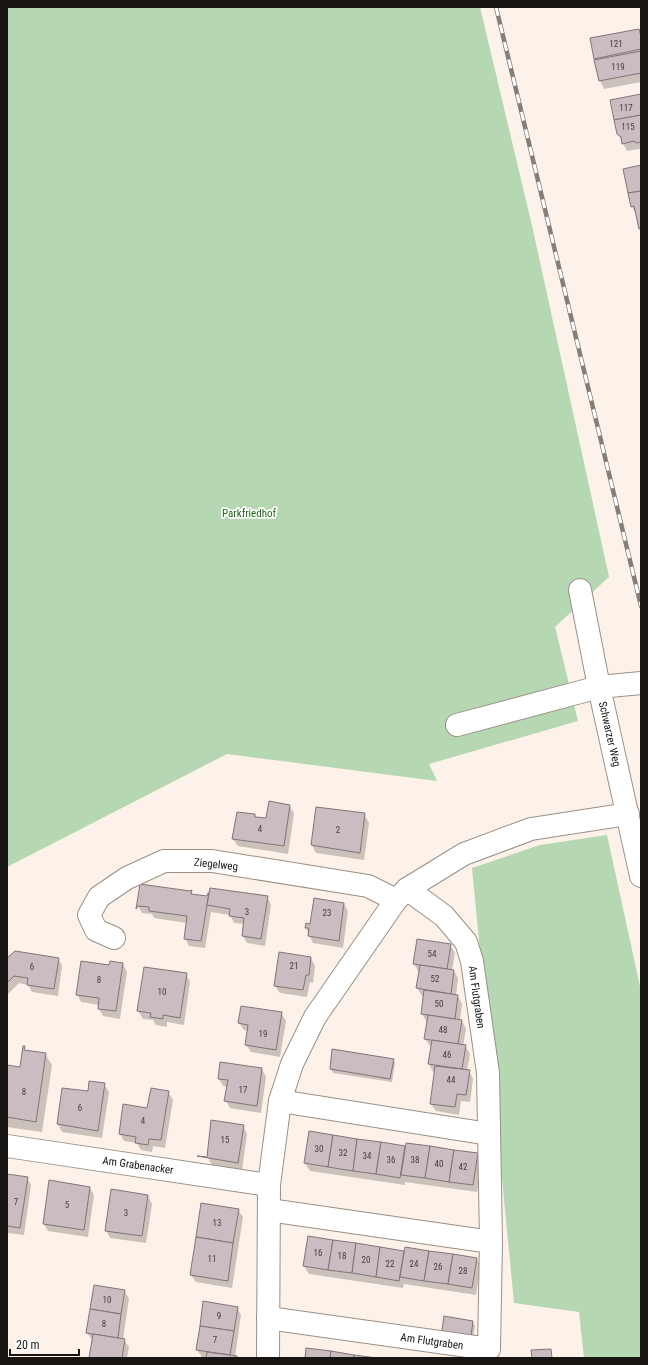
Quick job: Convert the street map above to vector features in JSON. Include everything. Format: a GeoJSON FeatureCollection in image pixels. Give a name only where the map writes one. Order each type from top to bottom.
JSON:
{"type":"FeatureCollection","features":[{"type":"Feature","properties":{"kind":"street","name":"Schwarzer Weg"},"geometry":{"type":"LineString","coordinates":[[580,590],[599,687],[641,876]]}},
{"type":"Feature","properties":{"kind":"street"},"geometry":{"type":"LineString","coordinates":[[457,724],[599,687],[641,683]]}},
{"type":"Feature","properties":{"kind":"street"},"geometry":{"type":"LineString","coordinates":[[268,1358],[269,1185],[280,1101],[292,1064],[315,1017],[401,894],[464,854],[531,829],[628,814]]}},
{"type":"Feature","properties":{"kind":"street","name":"Ziegelweg"},"geometry":{"type":"LineString","coordinates":[[114,938],[96,930],[89,915],[99,897],[127,878],[164,861],[212,861],[368,886],[401,894]]}},
{"type":"Feature","properties":{"kind":"street","name":"Am Flutgraben"},"geometry":{"type":"LineString","coordinates":[[268,1318],[490,1349],[491,1242],[488,1073],[472,961],[466,942],[444,916],[401,894]]}},
{"type":"Feature","properties":{"kind":"street"},"geometry":{"type":"LineString","coordinates":[[280,1101],[489,1134]]}},
{"type":"Feature","properties":{"kind":"street","name":"Am Grabenacker"},"geometry":{"type":"LineString","coordinates":[[7,1146],[269,1185]]}},
{"type":"Feature","properties":{"kind":"street"},"geometry":{"type":"LineString","coordinates":[[269,1210],[491,1242]]}},
{"type":"Feature","properties":{"kind":"green space","name":"Parkfriedhof"},"geometry":{"type":"Polygon","coordinates":[[[7,7],[480,7],[533,230],[609,577],[555,627],[578,721],[429,764],[437,781],[227,754],[7,867],[7,7]]]}},
{"type":"Feature","properties":{"kind":"green space"},"geometry":{"type":"Polygon","coordinates":[[[607,835],[641,991],[641,1358],[584,1358],[579,1312],[514,1303],[472,868],[540,845],[607,835]]]}},
{"type":"Feature","properties":{"kind":"building"},"geometry":{"type":"Polygon","coordinates":[[[639,29],[641,49],[594,59],[590,38],[639,29]]]}},
{"type":"Feature","properties":{"kind":"building"},"geometry":{"type":"Polygon","coordinates":[[[641,51],[641,73],[599,81],[594,60],[641,51]]]}},
{"type":"Feature","properties":{"kind":"building"},"geometry":{"type":"Polygon","coordinates":[[[641,94],[641,115],[614,120],[610,100],[641,94]]]}},
{"type":"Feature","properties":{"kind":"building"},"geometry":{"type":"Polygon","coordinates":[[[641,115],[641,142],[636,143],[634,141],[622,144],[621,137],[617,134],[614,120],[641,115]]]}},
{"type":"Feature","properties":{"kind":"building"},"geometry":{"type":"Polygon","coordinates":[[[641,165],[641,191],[628,193],[623,169],[641,165]]]}},
{"type":"Feature","properties":{"kind":"building"},"geometry":{"type":"Polygon","coordinates":[[[641,191],[641,229],[639,229],[634,206],[631,207],[628,193],[641,191]]]}},
{"type":"Feature","properties":{"kind":"building"},"geometry":{"type":"Polygon","coordinates":[[[269,801],[290,805],[284,846],[232,839],[237,812],[255,814],[255,817],[266,818],[269,801]]]}},
{"type":"Feature","properties":{"kind":"building"},"geometry":{"type":"Polygon","coordinates":[[[316,807],[365,813],[360,853],[311,845],[316,807]]]}},
{"type":"Feature","properties":{"kind":"building"},"geometry":{"type":"Polygon","coordinates":[[[140,884],[190,891],[192,890],[191,894],[207,896],[209,893],[201,941],[184,939],[187,916],[149,911],[149,907],[138,906],[136,909],[140,884]]]}},
{"type":"Feature","properties":{"kind":"building"},"geometry":{"type":"Polygon","coordinates":[[[210,888],[268,896],[261,939],[242,936],[244,918],[229,916],[230,909],[207,905],[210,888]]]}},
{"type":"Feature","properties":{"kind":"building"},"geometry":{"type":"Polygon","coordinates":[[[314,898],[344,903],[339,941],[308,936],[309,928],[305,928],[306,923],[310,924],[314,898]]]}},
{"type":"Feature","properties":{"kind":"building"},"geometry":{"type":"Polygon","coordinates":[[[417,939],[451,944],[447,969],[413,964],[417,939]]]}},
{"type":"Feature","properties":{"kind":"building"},"geometry":{"type":"Polygon","coordinates":[[[15,951],[59,958],[54,989],[27,985],[28,978],[14,976],[7,983],[7,958],[15,951]]]}},
{"type":"Feature","properties":{"kind":"building"},"geometry":{"type":"Polygon","coordinates":[[[279,952],[311,957],[309,975],[306,975],[303,990],[274,986],[279,952]]]}},
{"type":"Feature","properties":{"kind":"building"},"geometry":{"type":"Polygon","coordinates":[[[81,961],[109,965],[110,961],[123,963],[116,1011],[98,1009],[99,998],[76,995],[81,961]]]}},
{"type":"Feature","properties":{"kind":"building"},"geometry":{"type":"Polygon","coordinates":[[[420,965],[454,970],[451,994],[416,988],[420,965]]]}},
{"type":"Feature","properties":{"kind":"building"},"geometry":{"type":"Polygon","coordinates":[[[144,967],[187,973],[180,1018],[163,1015],[163,1019],[150,1017],[151,1013],[137,1011],[144,967]]]}},
{"type":"Feature","properties":{"kind":"building"},"geometry":{"type":"Polygon","coordinates":[[[424,990],[458,995],[455,1019],[421,1014],[424,990]]]}},
{"type":"Feature","properties":{"kind":"building"},"geometry":{"type":"Polygon","coordinates":[[[241,1006],[282,1012],[276,1050],[245,1045],[248,1025],[238,1023],[241,1006]]]}},
{"type":"Feature","properties":{"kind":"building"},"geometry":{"type":"Polygon","coordinates":[[[428,1015],[462,1020],[458,1044],[424,1039],[428,1015]]]}},
{"type":"Feature","properties":{"kind":"building"},"geometry":{"type":"Polygon","coordinates":[[[432,1040],[466,1045],[462,1069],[428,1064],[432,1040]]]}},
{"type":"Feature","properties":{"kind":"building"},"geometry":{"type":"Polygon","coordinates":[[[23,1046],[25,1046],[24,1050],[46,1053],[36,1122],[7,1117],[7,1065],[20,1067],[23,1046]]]}},
{"type":"Feature","properties":{"kind":"building"},"geometry":{"type":"Polygon","coordinates":[[[332,1049],[394,1059],[390,1079],[330,1069],[332,1049]]]}},
{"type":"Feature","properties":{"kind":"building"},"geometry":{"type":"Polygon","coordinates":[[[220,1062],[262,1068],[257,1106],[224,1101],[228,1080],[218,1079],[220,1062]]]}},
{"type":"Feature","properties":{"kind":"building"},"geometry":{"type":"Polygon","coordinates":[[[435,1066],[470,1070],[466,1095],[457,1094],[455,1107],[430,1104],[435,1066]]]}},
{"type":"Feature","properties":{"kind":"building"},"geometry":{"type":"Polygon","coordinates":[[[89,1081],[105,1083],[98,1131],[57,1124],[62,1088],[88,1091],[89,1081]]]}},
{"type":"Feature","properties":{"kind":"building"},"geometry":{"type":"Polygon","coordinates":[[[151,1088],[169,1091],[161,1140],[149,1139],[148,1145],[135,1143],[136,1137],[119,1134],[123,1104],[147,1108],[151,1088]]]}},
{"type":"Feature","properties":{"kind":"building"},"geometry":{"type":"Polygon","coordinates":[[[211,1120],[244,1125],[238,1163],[197,1156],[207,1157],[211,1120]]]}},
{"type":"Feature","properties":{"kind":"building"},"geometry":{"type":"Polygon","coordinates":[[[309,1131],[333,1135],[328,1167],[304,1163],[309,1131]]]}},
{"type":"Feature","properties":{"kind":"building"},"geometry":{"type":"Polygon","coordinates":[[[333,1135],[357,1139],[353,1171],[328,1167],[333,1135]]]}},
{"type":"Feature","properties":{"kind":"building"},"geometry":{"type":"Polygon","coordinates":[[[357,1139],[381,1142],[376,1174],[353,1171],[357,1139]]]}},
{"type":"Feature","properties":{"kind":"building"},"geometry":{"type":"Polygon","coordinates":[[[381,1142],[405,1146],[400,1178],[376,1174],[381,1142]]]}},
{"type":"Feature","properties":{"kind":"building"},"geometry":{"type":"Polygon","coordinates":[[[406,1143],[430,1146],[425,1178],[401,1175],[406,1143]]]}},
{"type":"Feature","properties":{"kind":"building"},"geometry":{"type":"Polygon","coordinates":[[[430,1146],[454,1150],[449,1182],[425,1178],[430,1146]]]}},
{"type":"Feature","properties":{"kind":"building"},"geometry":{"type":"Polygon","coordinates":[[[454,1150],[478,1153],[473,1185],[449,1182],[454,1150]]]}},
{"type":"Feature","properties":{"kind":"building"},"geometry":{"type":"Polygon","coordinates":[[[7,1174],[28,1177],[20,1228],[7,1226],[7,1174]]]}},
{"type":"Feature","properties":{"kind":"building"},"geometry":{"type":"Polygon","coordinates":[[[49,1180],[90,1187],[84,1230],[43,1224],[49,1180]]]}},
{"type":"Feature","properties":{"kind":"building"},"geometry":{"type":"Polygon","coordinates":[[[111,1189],[148,1195],[142,1236],[105,1231],[111,1189]]]}},
{"type":"Feature","properties":{"kind":"building"},"geometry":{"type":"Polygon","coordinates":[[[201,1203],[239,1209],[233,1243],[196,1237],[201,1203]]]}},
{"type":"Feature","properties":{"kind":"building"},"geometry":{"type":"Polygon","coordinates":[[[308,1236],[333,1240],[328,1270],[303,1266],[308,1236]]]}},
{"type":"Feature","properties":{"kind":"building"},"geometry":{"type":"Polygon","coordinates":[[[196,1237],[233,1243],[228,1281],[190,1275],[196,1237]]]}},
{"type":"Feature","properties":{"kind":"building"},"geometry":{"type":"Polygon","coordinates":[[[333,1240],[356,1243],[352,1273],[328,1270],[333,1240]]]}},
{"type":"Feature","properties":{"kind":"building"},"geometry":{"type":"Polygon","coordinates":[[[356,1243],[380,1247],[376,1277],[352,1273],[356,1243]]]}},
{"type":"Feature","properties":{"kind":"building"},"geometry":{"type":"Polygon","coordinates":[[[380,1247],[404,1251],[399,1281],[376,1277],[380,1247]]]}},
{"type":"Feature","properties":{"kind":"building"},"geometry":{"type":"Polygon","coordinates":[[[405,1247],[429,1251],[424,1281],[400,1277],[405,1247]]]}},
{"type":"Feature","properties":{"kind":"building"},"geometry":{"type":"Polygon","coordinates":[[[429,1251],[453,1254],[448,1284],[424,1281],[429,1251]]]}},
{"type":"Feature","properties":{"kind":"building"},"geometry":{"type":"Polygon","coordinates":[[[453,1254],[477,1258],[472,1288],[448,1284],[453,1254]]]}},
{"type":"Feature","properties":{"kind":"building"},"geometry":{"type":"Polygon","coordinates":[[[94,1285],[125,1290],[121,1314],[90,1309],[94,1285]]]}},
{"type":"Feature","properties":{"kind":"building"},"geometry":{"type":"Polygon","coordinates":[[[203,1301],[238,1307],[234,1331],[200,1326],[203,1301]]]}},
{"type":"Feature","properties":{"kind":"building"},"geometry":{"type":"Polygon","coordinates":[[[90,1309],[121,1314],[118,1338],[86,1333],[90,1309]]]}},
{"type":"Feature","properties":{"kind":"building"},"geometry":{"type":"Polygon","coordinates":[[[444,1316],[473,1321],[471,1336],[441,1336],[444,1316]]]}},
{"type":"Feature","properties":{"kind":"building"},"geometry":{"type":"Polygon","coordinates":[[[200,1326],[234,1331],[230,1355],[196,1350],[200,1326]]]}},
{"type":"Feature","properties":{"kind":"building"},"geometry":{"type":"Polygon","coordinates":[[[93,1334],[125,1339],[122,1358],[89,1358],[93,1334]]]}},
{"type":"Feature","properties":{"kind":"building"},"geometry":{"type":"Polygon","coordinates":[[[306,1348],[331,1351],[330,1358],[305,1358],[306,1348]]]}},
{"type":"Feature","properties":{"kind":"building"},"geometry":{"type":"Polygon","coordinates":[[[551,1349],[552,1358],[532,1358],[531,1350],[551,1349]]]}},
{"type":"Feature","properties":{"kind":"building"},"geometry":{"type":"Polygon","coordinates":[[[331,1351],[354,1355],[354,1358],[330,1358],[331,1351]]]}},
{"type":"Feature","properties":{"kind":"building"},"geometry":{"type":"Polygon","coordinates":[[[207,1352],[237,1356],[237,1358],[206,1358],[207,1352]]]}},
{"type":"Feature","properties":{"kind":"building"},"geometry":{"type":"Polygon","coordinates":[[[354,1355],[377,1358],[354,1358],[354,1355]]]}},
{"type":"Feature","properties":{"kind":"railway"},"geometry":{"type":"LineString","coordinates":[[496,7],[641,606]]}}]}
